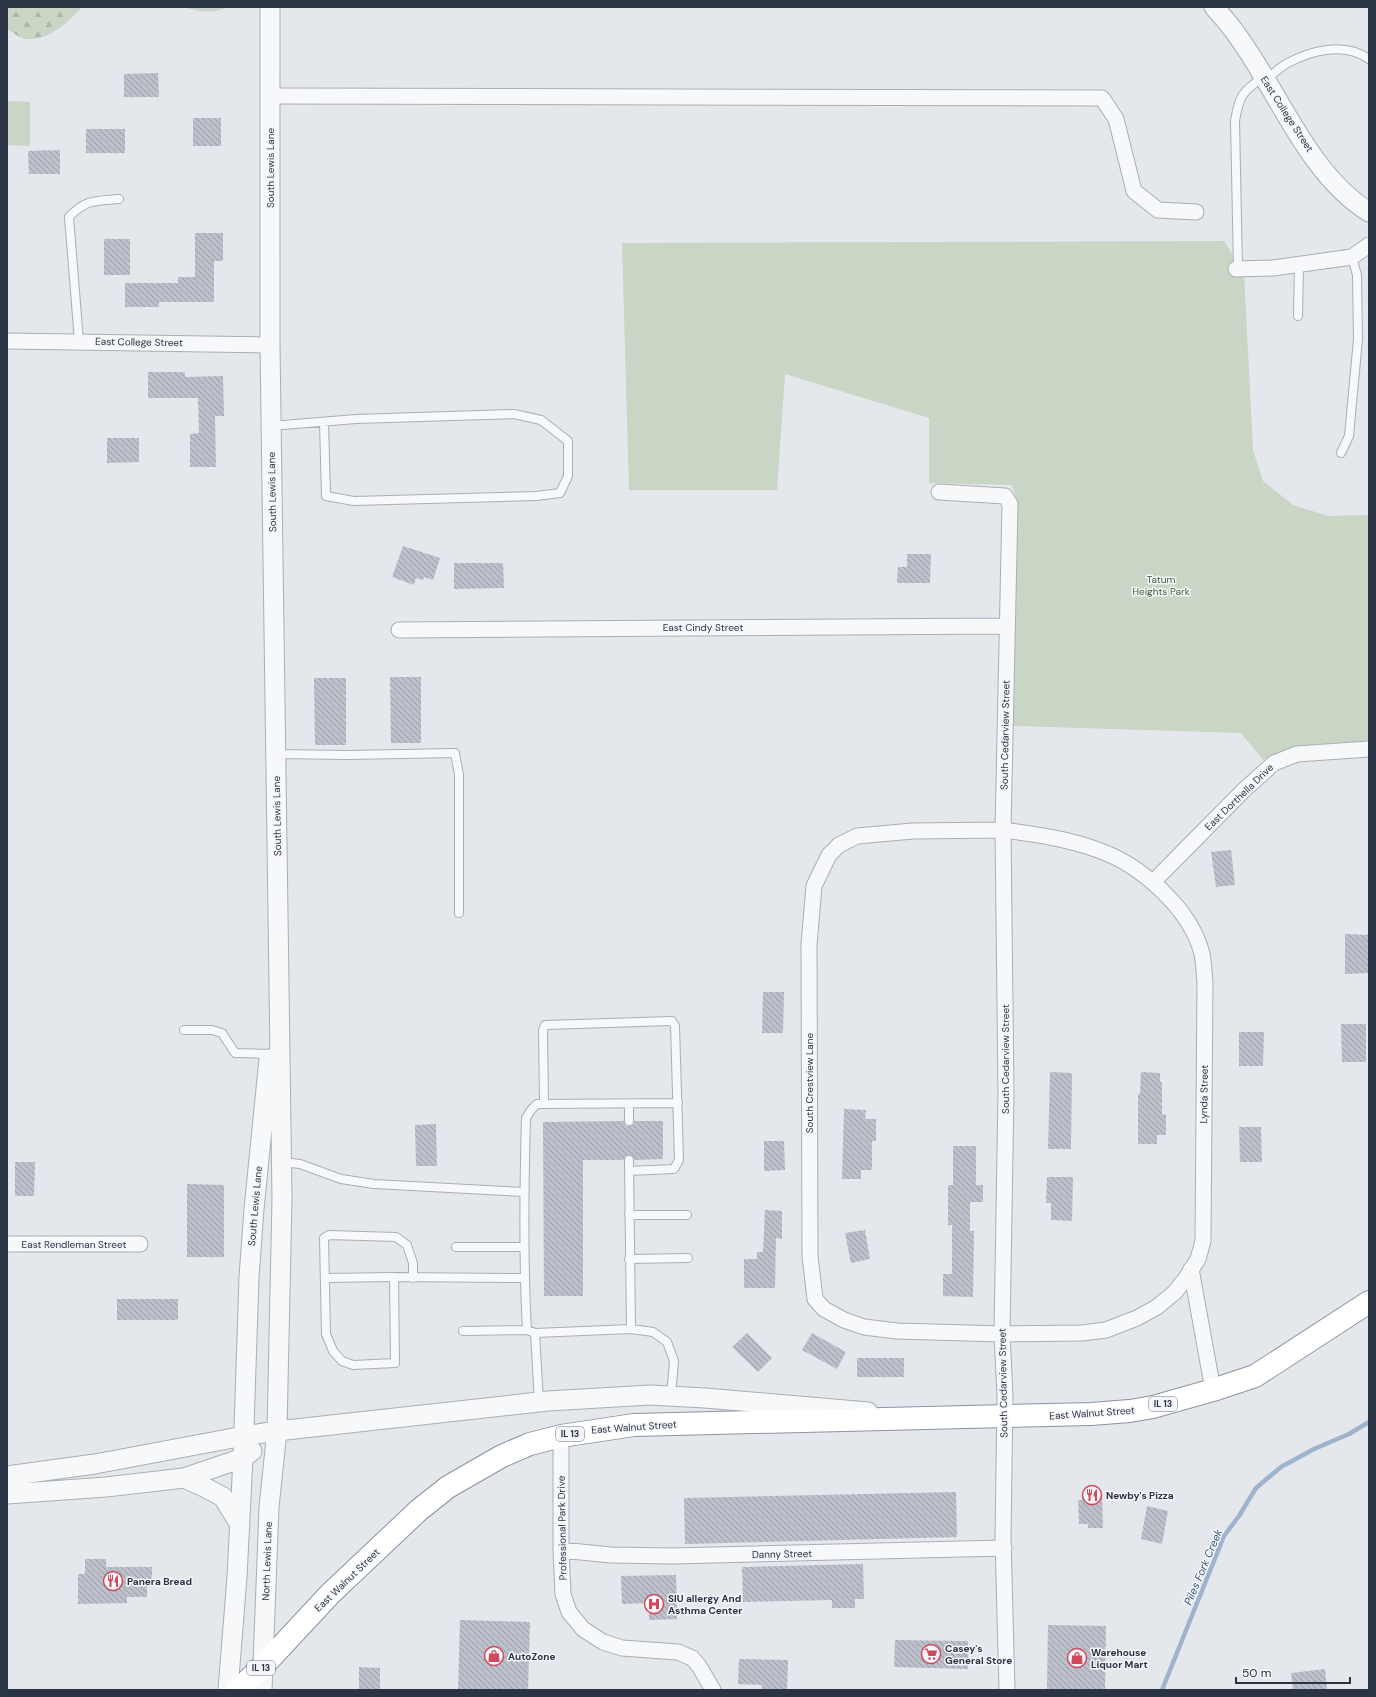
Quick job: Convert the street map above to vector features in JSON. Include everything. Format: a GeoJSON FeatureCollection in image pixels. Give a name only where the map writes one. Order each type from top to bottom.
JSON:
{"type":"FeatureCollection","features":[{"type":"Feature","properties":{"kind":"highway","name":"East Walnut Street"},"geometry":{"type":"LineString","coordinates":[[238,1690],[264,1666],[330,1594],[420,1510],[448,1487],[502,1456],[530,1444],[561,1436],[634,1425],[1005,1417],[1130,1411],[1153,1407],[1255,1376],[1369,1302]]}},
{"type":"Feature","properties":{"kind":"street","name":"South Lewis Lane"},"geometry":{"type":"LineString","coordinates":[[270,7],[270,345],[281,1162],[280,1345],[277,1431]]}},
{"type":"Feature","properties":{"kind":"street","name":"East College Street"},"geometry":{"type":"LineString","coordinates":[[1214,7],[1240,38],[1301,139],[1328,175],[1356,204],[1369,212]]}},
{"type":"Feature","properties":{"kind":"street"},"geometry":{"type":"LineString","coordinates":[[270,96],[1102,98],[1116,119],[1134,191],[1158,210],[1196,212]]}},
{"type":"Feature","properties":{"kind":"street"},"geometry":{"type":"LineString","coordinates":[[1237,269],[1273,268],[1352,258],[1369,245]]}},
{"type":"Feature","properties":{"kind":"street","name":"East College Street"},"geometry":{"type":"LineString","coordinates":[[7,341],[270,345]]}},
{"type":"Feature","properties":{"kind":"street","name":"South Cedarview Street"},"geometry":{"type":"LineString","coordinates":[[939,492],[995,494],[1005,496],[1010,504],[1003,830],[1006,1093],[1002,1334],[1005,1417],[1004,1548],[1007,1690]]}},
{"type":"Feature","properties":{"kind":"street","name":"East Cindy Street"},"geometry":{"type":"LineString","coordinates":[[399,630],[1007,626]]}},
{"type":"Feature","properties":{"kind":"street","name":"East Dorthella Drive"},"geometry":{"type":"LineString","coordinates":[[1153,882],[1244,790],[1274,763],[1297,754],[1369,749]]}},
{"type":"Feature","properties":{"kind":"street","name":"Lynda Street"},"geometry":{"type":"LineString","coordinates":[[1002,1334],[1082,1333],[1106,1330],[1137,1318],[1157,1306],[1175,1292],[1198,1259],[1203,1241],[1206,982],[1202,954],[1192,930],[1177,906],[1153,882],[1127,864],[1098,850],[1040,835],[1003,830]]}},
{"type":"Feature","properties":{"kind":"street","name":"South Crestview Lane"},"geometry":{"type":"LineString","coordinates":[[1002,1334],[897,1331],[864,1327],[844,1320],[824,1309],[814,1298],[810,1256],[808,945],[814,886],[829,855],[839,845],[857,836],[913,831],[1003,830]]}},
{"type":"Feature","properties":{"kind":"street","name":"South Lewis Lane"},"geometry":{"type":"LineString","coordinates":[[244,1436],[249,1277],[254,1209],[278,976]]}},
{"type":"Feature","properties":{"kind":"street","name":"East Rendleman Street"},"geometry":{"type":"LineString","coordinates":[[7,1244],[140,1244]]}},
{"type":"Feature","properties":{"kind":"street"},"geometry":{"type":"LineString","coordinates":[[1191,1269],[1213,1390]]}},
{"type":"Feature","properties":{"kind":"street","name":"East Walnut Street"},"geometry":{"type":"LineString","coordinates":[[11,1482],[95,1464],[244,1436],[539,1402],[650,1395],[810,1406],[933,1418]]}},
{"type":"Feature","properties":{"kind":"street","name":"East Walnut Street"},"geometry":{"type":"LineString","coordinates":[[11,1482],[106,1487],[184,1478],[243,1458],[277,1431]]}},
{"type":"Feature","properties":{"kind":"street","name":"North Lewis Lane"},"geometry":{"type":"LineString","coordinates":[[262,1690],[269,1507],[277,1431]]}},
{"type":"Feature","properties":{"kind":"street"},"geometry":{"type":"LineString","coordinates":[[228,1690],[240,1525],[244,1436]]}},
{"type":"Feature","properties":{"kind":"street","name":"Professional Park Drive"},"geometry":{"type":"LineString","coordinates":[[561,1436],[561,1550],[564,1594],[569,1612],[583,1629],[603,1642],[622,1648],[678,1652],[692,1658],[699,1666],[713,1690]]}},
{"type":"Feature","properties":{"kind":"street"},"geometry":{"type":"LineString","coordinates":[[184,1478],[223,1497],[240,1525]]}},
{"type":"Feature","properties":{"kind":"street","name":"Danny Street"},"geometry":{"type":"LineString","coordinates":[[561,1550],[611,1555],[673,1556],[1004,1548]]}},
{"type":"Feature","properties":{"kind":"lane"},"geometry":{"type":"LineString","coordinates":[[1237,269],[1235,121],[1239,101],[1248,88],[1286,64],[1315,52],[1335,49],[1351,50],[1369,59]]}},
{"type":"Feature","properties":{"kind":"lane"},"geometry":{"type":"LineString","coordinates":[[79,341],[69,217],[79,207],[93,201],[119,199]]}},
{"type":"Feature","properties":{"kind":"lane"},"geometry":{"type":"LineString","coordinates":[[1341,453],[1349,436],[1358,340],[1357,275],[1352,258]]}},
{"type":"Feature","properties":{"kind":"lane"},"geometry":{"type":"LineString","coordinates":[[1298,316],[1299,265]]}},
{"type":"Feature","properties":{"kind":"lane"},"geometry":{"type":"LineString","coordinates":[[271,426],[324,422],[421,416],[514,414],[541,420],[568,441],[568,476],[560,493],[536,496],[354,501],[326,496],[324,422]]}},
{"type":"Feature","properties":{"kind":"lane"},"geometry":{"type":"LineString","coordinates":[[276,754],[347,755],[455,753],[458,775],[459,913]]}},
{"type":"Feature","properties":{"kind":"lane"},"geometry":{"type":"LineString","coordinates":[[544,1104],[543,1030],[546,1025],[672,1021],[675,1026],[679,1160],[674,1169],[629,1171]]}},
{"type":"Feature","properties":{"kind":"lane"},"geometry":{"type":"LineString","coordinates":[[184,1030],[212,1030],[222,1033],[235,1053],[270,1054]]}},
{"type":"Feature","properties":{"kind":"lane"},"geometry":{"type":"LineString","coordinates":[[527,1330],[524,1278],[524,1192],[526,1118],[531,1110],[537,1104],[678,1103]]}},
{"type":"Feature","properties":{"kind":"lane"},"geometry":{"type":"LineString","coordinates":[[629,1104],[629,1121]]}},
{"type":"Feature","properties":{"kind":"lane"},"geometry":{"type":"LineString","coordinates":[[629,1160],[630,1329]]}},
{"type":"Feature","properties":{"kind":"lane"},"geometry":{"type":"LineString","coordinates":[[281,1162],[300,1164],[341,1179],[374,1184],[524,1192]]}},
{"type":"Feature","properties":{"kind":"lane"},"geometry":{"type":"LineString","coordinates":[[629,1215],[687,1215]]}},
{"type":"Feature","properties":{"kind":"lane"},"geometry":{"type":"LineString","coordinates":[[394,1277],[395,1362],[353,1365],[342,1361],[332,1351],[326,1334],[324,1238],[330,1235],[396,1238],[407,1245],[413,1263],[413,1278]]}},
{"type":"Feature","properties":{"kind":"lane"},"geometry":{"type":"LineString","coordinates":[[456,1247],[524,1247]]}},
{"type":"Feature","properties":{"kind":"lane"},"geometry":{"type":"LineString","coordinates":[[629,1259],[688,1258]]}},
{"type":"Feature","properties":{"kind":"lane"},"geometry":{"type":"LineString","coordinates":[[325,1278],[524,1278]]}},
{"type":"Feature","properties":{"kind":"lane"},"geometry":{"type":"LineString","coordinates":[[463,1331],[527,1330],[536,1333],[630,1329],[653,1332],[667,1342],[674,1361],[671,1396]]}},
{"type":"Feature","properties":{"kind":"lane"},"geometry":{"type":"LineString","coordinates":[[536,1333],[539,1402]]}},
{"type":"Feature","properties":{"kind":"green space"},"geometry":{"type":"Polygon","coordinates":[[[7,7],[82,7],[71,19],[50,34],[35,39],[25,39],[7,29],[7,7]]]}},
{"type":"Feature","properties":{"kind":"green space"},"geometry":{"type":"Polygon","coordinates":[[[184,7],[226,7],[211,12],[184,7]]]}},
{"type":"Feature","properties":{"kind":"green space"},"geometry":{"type":"Polygon","coordinates":[[[7,101],[30,102],[30,146],[7,145],[7,101]]]}},
{"type":"Feature","properties":{"kind":"green space","name":"Tatum Heights Park"},"geometry":{"type":"Polygon","coordinates":[[[1224,241],[1244,273],[1253,450],[1263,481],[1293,505],[1328,516],[1369,515],[1369,742],[1291,747],[1263,760],[1241,733],[1012,726],[1017,502],[1012,485],[929,483],[929,418],[785,374],[777,490],[629,490],[622,243],[1224,241]]]}},
{"type":"Feature","properties":{"kind":"building"},"geometry":{"type":"Polygon","coordinates":[[[158,73],[159,97],[124,97],[124,74],[158,73]]]}},
{"type":"Feature","properties":{"kind":"building"},"geometry":{"type":"Polygon","coordinates":[[[193,118],[221,118],[221,146],[193,146],[193,118]]]}},
{"type":"Feature","properties":{"kind":"building"},"geometry":{"type":"Polygon","coordinates":[[[86,129],[125,129],[125,153],[86,153],[86,129]]]}},
{"type":"Feature","properties":{"kind":"building"},"geometry":{"type":"Polygon","coordinates":[[[60,150],[60,174],[29,174],[28,151],[60,150]]]}},
{"type":"Feature","properties":{"kind":"building"},"geometry":{"type":"Polygon","coordinates":[[[195,233],[223,233],[223,261],[214,261],[214,302],[159,302],[159,307],[125,307],[125,283],[178,283],[178,277],[195,277],[195,233]]]}},
{"type":"Feature","properties":{"kind":"building"},"geometry":{"type":"Polygon","coordinates":[[[104,239],[130,239],[130,275],[104,275],[104,239]]]}},
{"type":"Feature","properties":{"kind":"building"},"geometry":{"type":"Polygon","coordinates":[[[148,372],[185,372],[185,377],[223,376],[224,416],[215,416],[216,467],[190,467],[190,434],[199,433],[198,398],[148,398],[148,372]]]}},
{"type":"Feature","properties":{"kind":"building"},"geometry":{"type":"Polygon","coordinates":[[[107,438],[139,438],[139,462],[107,463],[107,438]]]}},
{"type":"Feature","properties":{"kind":"building"},"geometry":{"type":"Polygon","coordinates":[[[403,546],[440,558],[433,580],[424,577],[423,580],[416,578],[414,585],[392,577],[403,546]]]}},
{"type":"Feature","properties":{"kind":"building"},"geometry":{"type":"Polygon","coordinates":[[[907,554],[931,554],[930,583],[897,583],[898,567],[907,567],[907,554]]]}},
{"type":"Feature","properties":{"kind":"building"},"geometry":{"type":"Polygon","coordinates":[[[454,563],[503,563],[504,588],[454,589],[454,563]]]}},
{"type":"Feature","properties":{"kind":"building"},"geometry":{"type":"Polygon","coordinates":[[[390,677],[421,677],[421,743],[391,743],[390,677]]]}},
{"type":"Feature","properties":{"kind":"building"},"geometry":{"type":"Polygon","coordinates":[[[314,678],[346,678],[346,745],[315,745],[314,678]]]}},
{"type":"Feature","properties":{"kind":"building"},"geometry":{"type":"Polygon","coordinates":[[[1231,850],[1235,885],[1216,887],[1211,852],[1231,850]]]}},
{"type":"Feature","properties":{"kind":"building"},"geometry":{"type":"Polygon","coordinates":[[[1345,934],[1369,935],[1369,973],[1345,974],[1345,934]]]}},
{"type":"Feature","properties":{"kind":"building"},"geometry":{"type":"Polygon","coordinates":[[[763,992],[784,992],[783,1033],[762,1033],[763,992]]]}},
{"type":"Feature","properties":{"kind":"building"},"geometry":{"type":"Polygon","coordinates":[[[1341,1024],[1366,1024],[1366,1062],[1342,1062],[1341,1024]]]}},
{"type":"Feature","properties":{"kind":"building"},"geometry":{"type":"Polygon","coordinates":[[[1239,1032],[1264,1032],[1263,1066],[1239,1066],[1239,1032]]]}},
{"type":"Feature","properties":{"kind":"building"},"geometry":{"type":"Polygon","coordinates":[[[1050,1072],[1072,1073],[1071,1149],[1048,1149],[1050,1072]]]}},
{"type":"Feature","properties":{"kind":"building"},"geometry":{"type":"Polygon","coordinates":[[[1141,1072],[1160,1073],[1160,1082],[1162,1082],[1162,1115],[1166,1114],[1166,1135],[1157,1135],[1157,1144],[1138,1144],[1138,1094],[1140,1094],[1141,1072]]]}},
{"type":"Feature","properties":{"kind":"building"},"geometry":{"type":"Polygon","coordinates":[[[844,1109],[866,1110],[865,1119],[876,1119],[876,1141],[872,1141],[872,1170],[861,1170],[861,1179],[842,1179],[844,1109]]]}},
{"type":"Feature","properties":{"kind":"building"},"geometry":{"type":"Polygon","coordinates":[[[624,1121],[626,1126],[629,1126],[634,1124],[634,1121],[663,1121],[663,1159],[634,1160],[633,1157],[629,1155],[626,1156],[624,1160],[583,1160],[583,1296],[544,1296],[543,1122],[624,1121]]]}},
{"type":"Feature","properties":{"kind":"building"},"geometry":{"type":"Polygon","coordinates":[[[436,1124],[437,1166],[416,1166],[415,1125],[436,1124]]]}},
{"type":"Feature","properties":{"kind":"building"},"geometry":{"type":"Polygon","coordinates":[[[1239,1127],[1261,1127],[1262,1162],[1240,1162],[1239,1127]]]}},
{"type":"Feature","properties":{"kind":"building"},"geometry":{"type":"Polygon","coordinates":[[[764,1141],[784,1141],[785,1170],[764,1171],[764,1141]]]}},
{"type":"Feature","properties":{"kind":"building"},"geometry":{"type":"Polygon","coordinates":[[[953,1146],[976,1146],[976,1185],[983,1185],[983,1202],[970,1202],[970,1231],[974,1231],[973,1297],[943,1296],[943,1274],[952,1274],[952,1225],[948,1225],[948,1185],[953,1185],[953,1146]]]}},
{"type":"Feature","properties":{"kind":"building"},"geometry":{"type":"Polygon","coordinates":[[[15,1162],[35,1162],[34,1196],[15,1196],[15,1162]]]}},
{"type":"Feature","properties":{"kind":"building"},"geometry":{"type":"Polygon","coordinates":[[[1047,1177],[1073,1177],[1072,1221],[1051,1220],[1051,1203],[1046,1203],[1047,1177]]]}},
{"type":"Feature","properties":{"kind":"building"},"geometry":{"type":"Polygon","coordinates":[[[187,1184],[224,1185],[224,1257],[187,1257],[187,1184]]]}},
{"type":"Feature","properties":{"kind":"building"},"geometry":{"type":"Polygon","coordinates":[[[765,1210],[782,1211],[782,1239],[776,1238],[775,1288],[744,1288],[744,1259],[757,1259],[757,1252],[763,1252],[765,1210]]]}},
{"type":"Feature","properties":{"kind":"building"},"geometry":{"type":"Polygon","coordinates":[[[865,1230],[870,1259],[851,1263],[845,1233],[865,1230]]]}},
{"type":"Feature","properties":{"kind":"building"},"geometry":{"type":"Polygon","coordinates":[[[117,1299],[178,1299],[178,1320],[117,1320],[117,1299]]]}},
{"type":"Feature","properties":{"kind":"building"},"geometry":{"type":"Polygon","coordinates":[[[747,1333],[772,1358],[758,1372],[732,1347],[747,1333]]]}},
{"type":"Feature","properties":{"kind":"building"},"geometry":{"type":"Polygon","coordinates":[[[812,1333],[846,1352],[837,1369],[802,1350],[812,1333]]]}},
{"type":"Feature","properties":{"kind":"building"},"geometry":{"type":"Polygon","coordinates":[[[857,1358],[904,1358],[904,1377],[857,1377],[857,1358]]]}},
{"type":"Feature","properties":{"kind":"building"},"geometry":{"type":"Polygon","coordinates":[[[956,1492],[957,1537],[685,1544],[684,1498],[956,1492]]]}},
{"type":"Feature","properties":{"kind":"building"},"geometry":{"type":"Polygon","coordinates":[[[1102,1492],[1103,1528],[1088,1528],[1088,1524],[1079,1524],[1078,1500],[1082,1500],[1082,1493],[1102,1492]]]}},
{"type":"Feature","properties":{"kind":"building"},"geometry":{"type":"Polygon","coordinates":[[[1147,1506],[1168,1511],[1162,1544],[1141,1539],[1147,1506]]]}},
{"type":"Feature","properties":{"kind":"building","name":"Panera Bread"},"geometry":{"type":"Polygon","coordinates":[[[85,1559],[106,1559],[106,1567],[152,1567],[152,1582],[147,1581],[147,1597],[127,1597],[127,1603],[78,1604],[78,1574],[85,1574],[85,1559]]]}},
{"type":"Feature","properties":{"kind":"building"},"geometry":{"type":"Polygon","coordinates":[[[863,1564],[864,1599],[855,1599],[855,1608],[832,1608],[832,1600],[743,1602],[742,1567],[863,1564]]]}},
{"type":"Feature","properties":{"kind":"building"},"geometry":{"type":"Polygon","coordinates":[[[676,1575],[677,1619],[649,1620],[649,1603],[622,1604],[621,1576],[676,1575]]]}},
{"type":"Feature","properties":{"kind":"building","name":"AutoZone"},"geometry":{"type":"Polygon","coordinates":[[[460,1620],[530,1622],[528,1690],[458,1690],[460,1620]]]}},
{"type":"Feature","properties":{"kind":"building","name":"Warehouse Liquor Mart"},"geometry":{"type":"Polygon","coordinates":[[[1048,1625],[1106,1626],[1105,1690],[1047,1690],[1048,1625]]]}},
{"type":"Feature","properties":{"kind":"building","name":"Casey's General Store"},"geometry":{"type":"Polygon","coordinates":[[[895,1640],[968,1641],[968,1669],[894,1667],[895,1640]]]}},
{"type":"Feature","properties":{"kind":"building"},"geometry":{"type":"Polygon","coordinates":[[[739,1659],[788,1660],[787,1690],[762,1690],[762,1685],[738,1684],[739,1659]]]}},
{"type":"Feature","properties":{"kind":"building"},"geometry":{"type":"Polygon","coordinates":[[[359,1667],[380,1668],[380,1690],[359,1690],[359,1667]]]}},
{"type":"Feature","properties":{"kind":"building"},"geometry":{"type":"Polygon","coordinates":[[[1325,1669],[1327,1690],[1293,1690],[1291,1673],[1325,1669]]]}},
{"type":"Feature","properties":{"kind":"waterway","name":"Piles Fork Creek"},"geometry":{"type":"LineString","coordinates":[[1162,1690],[1224,1536],[1239,1516],[1256,1488],[1281,1467],[1314,1449],[1349,1434],[1369,1422]]}},
{"type":"Feature","properties":{"kind":"place","name":"Newby's Pizza"},"geometry":{"type":"Point","coordinates":[1092,1495]}},
{"type":"Feature","properties":{"kind":"place","name":"Panera Bread"},"geometry":{"type":"Point","coordinates":[113,1581]}},
{"type":"Feature","properties":{"kind":"place","name":"SIU allergy And Asthma Center"},"geometry":{"type":"Point","coordinates":[654,1604]}},
{"type":"Feature","properties":{"kind":"place","name":"Casey's General Store"},"geometry":{"type":"Point","coordinates":[931,1654]}},
{"type":"Feature","properties":{"kind":"place","name":"AutoZone"},"geometry":{"type":"Point","coordinates":[494,1656]}},
{"type":"Feature","properties":{"kind":"place","name":"Warehouse Liquor Mart"},"geometry":{"type":"Point","coordinates":[1077,1658]}}]}
